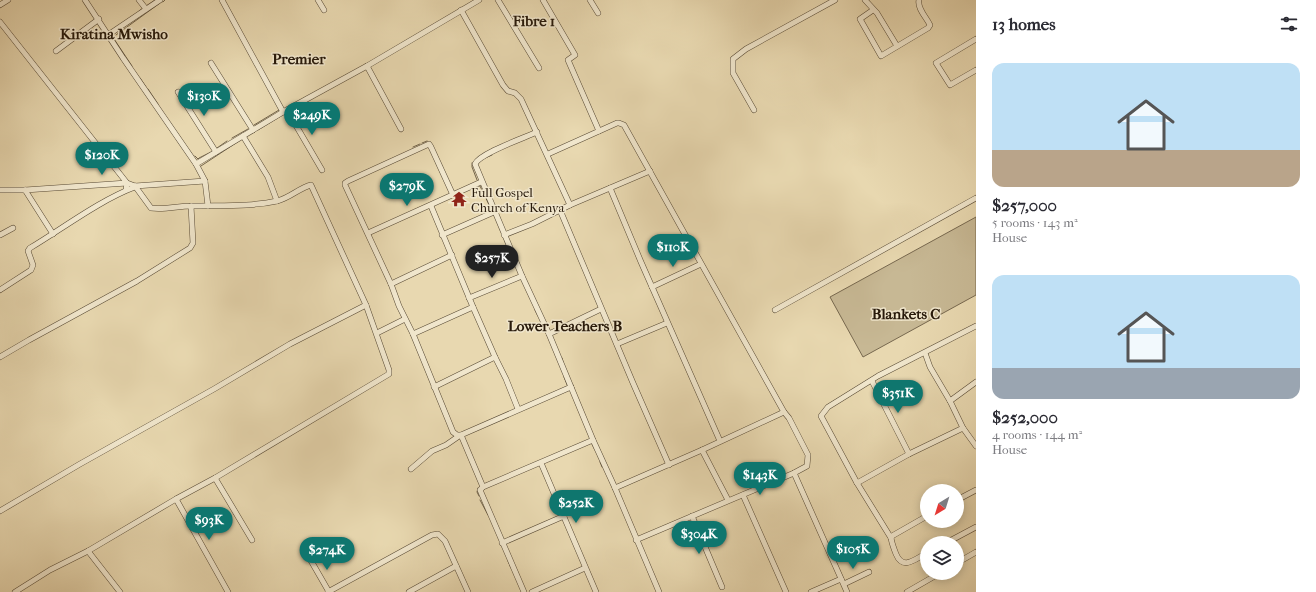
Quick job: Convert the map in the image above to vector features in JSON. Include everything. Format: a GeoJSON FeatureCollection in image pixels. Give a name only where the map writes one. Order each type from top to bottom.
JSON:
{"type":"FeatureCollection","features":[{"type":"Feature","properties":{"kind":"street"},"geometry":{"type":"LineString","coordinates":[[0,5],[8,0]]}},
{"type":"Feature","properties":{"kind":"street"},"geometry":{"type":"LineString","coordinates":[[85,0],[196,164],[205,181],[208,206]]}},
{"type":"Feature","properties":{"kind":"street"},"geometry":{"type":"LineString","coordinates":[[139,0],[146,9]]}},
{"type":"Feature","properties":{"kind":"street"},"geometry":{"type":"LineString","coordinates":[[108,36],[160,0]]}},
{"type":"Feature","properties":{"kind":"street"},"geometry":{"type":"LineString","coordinates":[[222,0],[285,111],[322,170]]}},
{"type":"Feature","properties":{"kind":"street"},"geometry":{"type":"LineString","coordinates":[[318,0],[324,10]]}},
{"type":"Feature","properties":{"kind":"street"},"geometry":{"type":"LineString","coordinates":[[464,0],[468,6]]}},
{"type":"Feature","properties":{"kind":"street"},"geometry":{"type":"LineString","coordinates":[[196,164],[285,111],[367,66],[479,0]]}},
{"type":"Feature","properties":{"kind":"street"},"geometry":{"type":"LineString","coordinates":[[498,0],[539,68]]}},
{"type":"Feature","properties":{"kind":"street"},"geometry":{"type":"LineString","coordinates":[[543,0],[574,55],[568,60],[599,131]]}},
{"type":"Feature","properties":{"kind":"street"},"geometry":{"type":"LineString","coordinates":[[590,0],[598,13]]}},
{"type":"Feature","properties":{"kind":"street"},"geometry":{"type":"LineString","coordinates":[[754,110],[733,73],[733,59],[746,49],[835,0]]}},
{"type":"Feature","properties":{"kind":"street"},"geometry":{"type":"LineString","coordinates":[[865,0],[877,13],[897,46]]}},
{"type":"Feature","properties":{"kind":"street"},"geometry":{"type":"LineString","coordinates":[[873,10],[860,19],[881,56],[928,28],[930,25],[920,8],[918,3],[919,0]]}},
{"type":"Feature","properties":{"kind":"street"},"geometry":{"type":"LineString","coordinates":[[461,10],[503,86],[508,91],[515,93],[521,99],[548,154],[570,205]]}},
{"type":"Feature","properties":{"kind":"street"},"geometry":{"type":"LineString","coordinates":[[56,51],[99,19]]}},
{"type":"Feature","properties":{"kind":"street"},"geometry":{"type":"LineString","coordinates":[[0,22],[127,183],[126,190]]}},
{"type":"Feature","properties":{"kind":"street"},"geometry":{"type":"LineString","coordinates":[[976,40],[936,63],[950,85],[976,70]]}},
{"type":"Feature","properties":{"kind":"street"},"geometry":{"type":"LineString","coordinates":[[211,63],[253,130]]}},
{"type":"Feature","properties":{"kind":"street"},"geometry":{"type":"LineString","coordinates":[[367,66],[401,129]]}},
{"type":"Feature","properties":{"kind":"street"},"geometry":{"type":"LineString","coordinates":[[178,92],[216,152]]}},
{"type":"Feature","properties":{"kind":"street"},"geometry":{"type":"LineString","coordinates":[[548,154],[599,131],[622,123],[808,455],[807,466],[794,473],[636,540]]}},
{"type":"Feature","properties":{"kind":"street"},"geometry":{"type":"LineString","coordinates":[[537,132],[479,158],[475,164],[481,182],[549,334],[592,440],[615,488],[659,592]]}},
{"type":"Feature","properties":{"kind":"street"},"geometry":{"type":"LineString","coordinates":[[243,136],[268,177],[277,201]]}},
{"type":"Feature","properties":{"kind":"street"},"geometry":{"type":"LineString","coordinates":[[452,195],[429,144],[345,183],[345,186],[368,233],[405,319],[413,334],[453,432],[460,435],[483,487]]}},
{"type":"Feature","properties":{"kind":"street"},"geometry":{"type":"LineString","coordinates":[[504,235],[650,171]]}},
{"type":"Feature","properties":{"kind":"street"},"geometry":{"type":"LineString","coordinates":[[0,290],[31,270],[33,266],[28,251],[30,248],[126,190],[135,186],[205,181]]}},
{"type":"Feature","properties":{"kind":"street"},"geometry":{"type":"LineString","coordinates":[[368,233],[431,206],[481,182]]}},
{"type":"Feature","properties":{"kind":"street"},"geometry":{"type":"LineString","coordinates":[[0,190],[25,190],[127,183],[135,186],[151,208],[277,201],[286,198],[306,186],[311,185],[366,304],[389,370],[389,374],[387,376],[215,478],[176,499],[88,551],[50,570],[18,591]]}},
{"type":"Feature","properties":{"kind":"street"},"geometry":{"type":"LineString","coordinates":[[610,188],[667,323],[720,441]]}},
{"type":"Feature","properties":{"kind":"street"},"geometry":{"type":"LineString","coordinates":[[25,190],[53,234]]}},
{"type":"Feature","properties":{"kind":"street"},"geometry":{"type":"LineString","coordinates":[[775,310],[976,198]]}},
{"type":"Feature","properties":{"kind":"street"},"geometry":{"type":"LineString","coordinates":[[0,357],[137,281],[190,248],[193,243],[191,206]]}},
{"type":"Feature","properties":{"kind":"street"},"geometry":{"type":"LineString","coordinates":[[431,206],[472,306],[506,378],[518,409]]}},
{"type":"Feature","properties":{"kind":"street"},"geometry":{"type":"LineString","coordinates":[[560,210],[601,309],[669,464]]}},
{"type":"Feature","properties":{"kind":"street"},"geometry":{"type":"LineString","coordinates":[[442,235],[494,212]]}},
{"type":"Feature","properties":{"kind":"street"},"geometry":{"type":"LineString","coordinates":[[0,236],[13,228]]}},
{"type":"Feature","properties":{"kind":"street"},"geometry":{"type":"LineString","coordinates":[[391,284],[452,255]]}},
{"type":"Feature","properties":{"kind":"street"},"geometry":{"type":"LineString","coordinates":[[652,287],[701,264]]}},
{"type":"Feature","properties":{"kind":"street"},"geometry":{"type":"LineString","coordinates":[[470,298],[522,276]]}},
{"type":"Feature","properties":{"kind":"street"},"geometry":{"type":"LineString","coordinates":[[0,511],[290,344],[366,304]]}},
{"type":"Feature","properties":{"kind":"street"},"geometry":{"type":"LineString","coordinates":[[413,334],[472,306]]}},
{"type":"Feature","properties":{"kind":"street"},"geometry":{"type":"LineString","coordinates":[[549,334],[601,309]]}},
{"type":"Feature","properties":{"kind":"street"},"geometry":{"type":"LineString","coordinates":[[377,333],[405,319]]}},
{"type":"Feature","properties":{"kind":"street"},"geometry":{"type":"LineString","coordinates":[[617,344],[667,323]]}},
{"type":"Feature","properties":{"kind":"street"},"geometry":{"type":"LineString","coordinates":[[920,557],[905,564],[898,558],[891,538],[858,483],[821,416],[828,407],[878,376],[976,326]]}},
{"type":"Feature","properties":{"kind":"street"},"geometry":{"type":"LineString","coordinates":[[925,353],[930,367],[950,401],[963,428],[976,446]]}},
{"type":"Feature","properties":{"kind":"street"},"geometry":{"type":"LineString","coordinates":[[434,387],[495,357]]}},
{"type":"Feature","properties":{"kind":"street"},"geometry":{"type":"LineString","coordinates":[[872,381],[909,454]]}},
{"type":"Feature","properties":{"kind":"street"},"geometry":{"type":"LineString","coordinates":[[950,401],[976,382]]}},
{"type":"Feature","properties":{"kind":"street"},"geometry":{"type":"LineString","coordinates":[[411,469],[432,451],[446,445],[460,435],[571,387]]}},
{"type":"Feature","properties":{"kind":"street"},"geometry":{"type":"LineString","coordinates":[[615,488],[784,412]]}},
{"type":"Feature","properties":{"kind":"street"},"geometry":{"type":"LineString","coordinates":[[858,483],[909,454],[963,428]]}},
{"type":"Feature","properties":{"kind":"street"},"geometry":{"type":"LineString","coordinates":[[524,592],[480,490],[483,487],[592,440]]}},
{"type":"Feature","properties":{"kind":"street"},"geometry":{"type":"LineString","coordinates":[[702,450],[728,500]]}},
{"type":"Feature","properties":{"kind":"street"},"geometry":{"type":"LineString","coordinates":[[541,463],[596,592]]}},
{"type":"Feature","properties":{"kind":"street"},"geometry":{"type":"LineString","coordinates":[[794,473],[847,592]]}},
{"type":"Feature","properties":{"kind":"street"},"geometry":{"type":"LineString","coordinates":[[215,478],[252,540]]}},
{"type":"Feature","properties":{"kind":"street"},"geometry":{"type":"LineString","coordinates":[[964,496],[976,490]]}},
{"type":"Feature","properties":{"kind":"street"},"geometry":{"type":"LineString","coordinates":[[742,495],[786,592]]}},
{"type":"Feature","properties":{"kind":"street"},"geometry":{"type":"LineString","coordinates":[[176,499],[228,592]]}},
{"type":"Feature","properties":{"kind":"street"},"geometry":{"type":"LineString","coordinates":[[502,543],[564,516]]}},
{"type":"Feature","properties":{"kind":"street"},"geometry":{"type":"LineString","coordinates":[[692,516],[722,587]]}},
{"type":"Feature","properties":{"kind":"street"},"geometry":{"type":"LineString","coordinates":[[891,538],[920,520]]}},
{"type":"Feature","properties":{"kind":"street"},"geometry":{"type":"LineString","coordinates":[[959,536],[976,527]]}},
{"type":"Feature","properties":{"kind":"street"},"geometry":{"type":"LineString","coordinates":[[310,559],[329,592],[432,535],[438,534],[445,541],[468,592]]}},
{"type":"Feature","properties":{"kind":"street"},"geometry":{"type":"LineString","coordinates":[[88,551],[120,592]]}},
{"type":"Feature","properties":{"kind":"street"},"geometry":{"type":"LineString","coordinates":[[964,559],[976,552]]}},
{"type":"Feature","properties":{"kind":"street"},"geometry":{"type":"LineString","coordinates":[[409,592],[456,566]]}},
{"type":"Feature","properties":{"kind":"street"},"geometry":{"type":"LineString","coordinates":[[532,592],[585,568]]}},
{"type":"Feature","properties":{"kind":"street"},"geometry":{"type":"LineString","coordinates":[[811,592],[869,572]]}},
{"type":"Feature","properties":{"kind":"street"},"geometry":{"type":"LineString","coordinates":[[907,592],[928,580]]}},
{"type":"Feature","properties":{"kind":"shaded area"},"geometry":{"type":"Polygon","coordinates":[[[976,217],[976,295],[863,357],[830,297],[976,217]]]}},
{"type":"Feature","properties":{"kind":"waterway"},"geometry":{"type":"LineString","coordinates":[[146,6],[155,0]]}},
{"type":"Feature","properties":{"kind":"waterway"},"geometry":{"type":"LineString","coordinates":[[116,35],[160,3]]}},
{"type":"Feature","properties":{"kind":"waterway"},"geometry":{"type":"LineString","coordinates":[[139,11],[143,8]]}},
{"type":"Feature","properties":{"kind":"waterway"},"geometry":{"type":"LineString","coordinates":[[114,39],[132,66]]}},
{"type":"Feature","properties":{"kind":"waterway"},"geometry":{"type":"LineString","coordinates":[[140,78],[146,87]]}},
{"type":"Feature","properties":{"kind":"waterway"},"geometry":{"type":"LineString","coordinates":[[148,89],[158,104]]}},
{"type":"Feature","properties":{"kind":"waterway"},"geometry":{"type":"LineString","coordinates":[[291,111],[300,105]]}},
{"type":"Feature","properties":{"kind":"waterway"},"geometry":{"type":"LineString","coordinates":[[254,125],[279,110]]}},
{"type":"Feature","properties":{"kind":"waterway"},"geometry":{"type":"LineString","coordinates":[[258,130],[286,113]]}},
{"type":"Feature","properties":{"kind":"waterway"},"geometry":{"type":"LineString","coordinates":[[232,138],[248,129]]}},
{"type":"Feature","properties":{"kind":"waterway"},"geometry":{"type":"LineString","coordinates":[[201,166],[242,139]]}},
{"type":"Feature","properties":{"kind":"waterway"},"geometry":{"type":"LineString","coordinates":[[217,148],[227,141]]}},
{"type":"Feature","properties":{"kind":"waterway"},"geometry":{"type":"LineString","coordinates":[[422,143],[427,141]]}},
{"type":"Feature","properties":{"kind":"waterway"},"geometry":{"type":"LineString","coordinates":[[413,147],[420,144]]}},
{"type":"Feature","properties":{"kind":"waterway"},"geometry":{"type":"LineString","coordinates":[[188,149],[191,152]]}},
{"type":"Feature","properties":{"kind":"waterway"},"geometry":{"type":"LineString","coordinates":[[195,156],[198,159],[213,151]]}},
{"type":"Feature","properties":{"kind":"waterway"},"geometry":{"type":"LineString","coordinates":[[485,158],[492,155]]}},
{"type":"Feature","properties":{"kind":"waterway"},"geometry":{"type":"LineString","coordinates":[[472,163],[477,180]]}},
{"type":"Feature","properties":{"kind":"waterway"},"geometry":{"type":"LineString","coordinates":[[477,186],[480,186],[492,211]]}},
{"type":"Feature","properties":{"kind":"waterway"},"geometry":{"type":"LineString","coordinates":[[535,310],[538,316]]}},
{"type":"Feature","properties":{"kind":"waterway"},"geometry":{"type":"LineString","coordinates":[[562,358],[563,362]]}},
{"type":"Feature","properties":{"kind":"waterway"},"geometry":{"type":"LineString","coordinates":[[564,377],[568,387]]}},
{"type":"Feature","properties":{"kind":"waterway"},"geometry":{"type":"LineString","coordinates":[[592,444],[595,450]]}},
{"type":"Feature","properties":{"kind":"waterway"},"geometry":{"type":"LineString","coordinates":[[600,462],[602,467]]}},
{"type":"Feature","properties":{"kind":"waterway"},"geometry":{"type":"LineString","coordinates":[[478,488],[477,492],[479,496]]}},
{"type":"Feature","properties":{"kind":"waterway"},"geometry":{"type":"LineString","coordinates":[[480,500],[488,515]]}},
{"type":"Feature","properties":{"kind":"waterway"},"geometry":{"type":"LineString","coordinates":[[508,561],[511,568]]}},
{"type":"Feature","properties":{"kind":"place","name":"Full Gospel Church of Kenya"},"geometry":{"type":"Point","coordinates":[459,199]}},
{"type":"Feature","properties":{"kind":"district","name":"Fibre 1"},"geometry":{"type":"Point","coordinates":[534,21]}},
{"type":"Feature","properties":{"kind":"district","name":"Kiratina Mwisho"},"geometry":{"type":"Point","coordinates":[114,34]}},
{"type":"Feature","properties":{"kind":"district","name":"Premier"},"geometry":{"type":"Point","coordinates":[299,59]}},
{"type":"Feature","properties":{"kind":"district","name":"Blankets C"},"geometry":{"type":"Point","coordinates":[906,314]}},
{"type":"Feature","properties":{"kind":"district","name":"Lower Teachers B"},"geometry":{"type":"Point","coordinates":[565,326]}}]}
